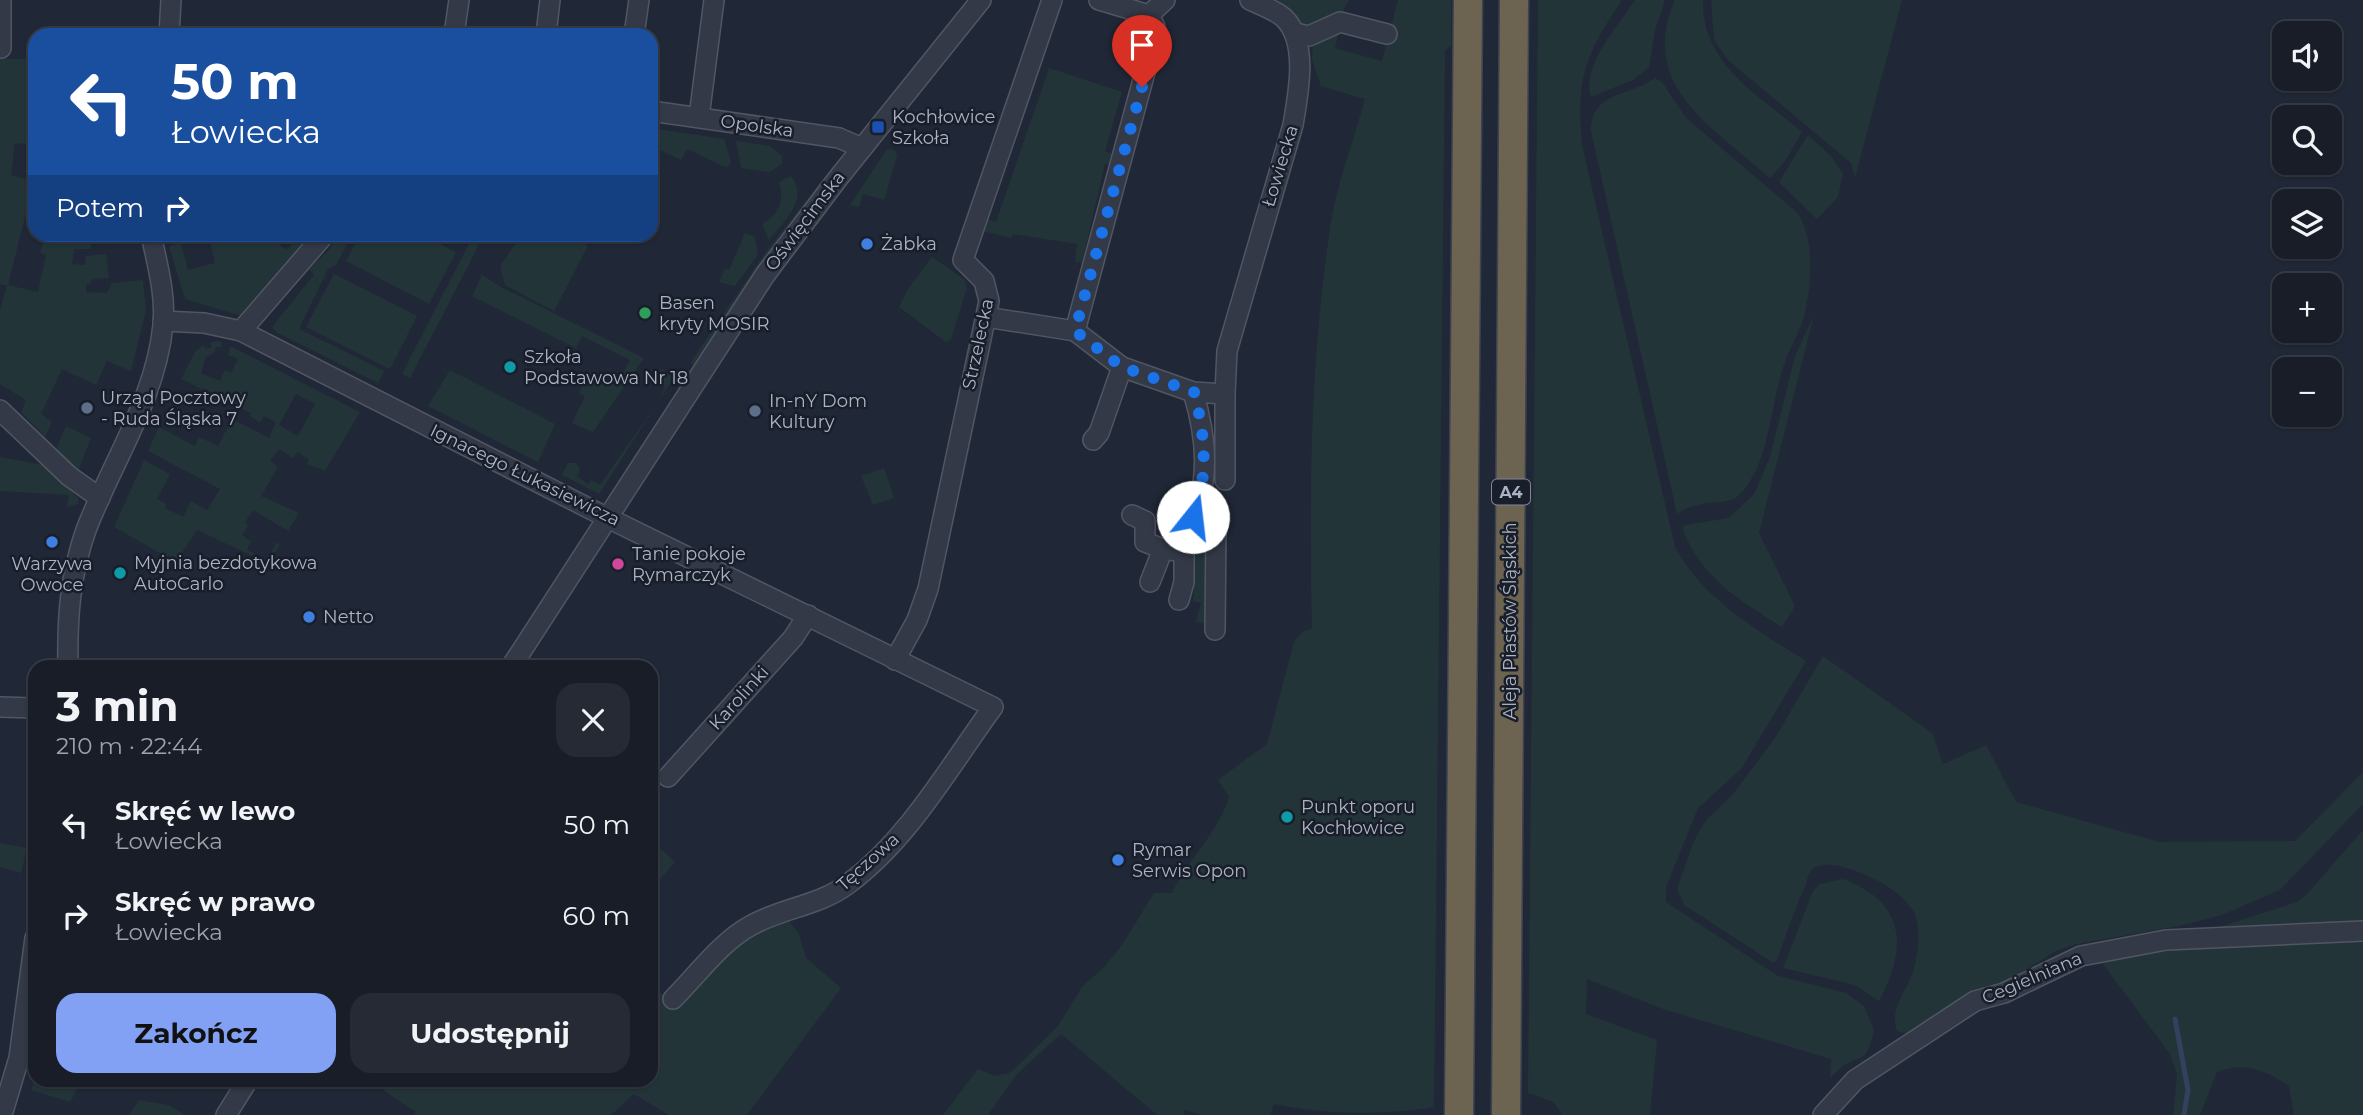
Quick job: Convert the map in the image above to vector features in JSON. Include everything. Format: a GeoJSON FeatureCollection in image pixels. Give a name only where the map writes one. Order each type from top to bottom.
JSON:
{"type":"FeatureCollection","features":[{"type":"Feature","properties":{"kind":"highway"},"geometry":{"type":"LineString","coordinates":[[1459,1115],[1468,0]]}},
{"type":"Feature","properties":{"kind":"highway","name":"Aleja Piastów Śląskich"},"geometry":{"type":"LineString","coordinates":[[1506,1115],[1514,0]]}},
{"type":"Feature","properties":{"kind":"street"},"geometry":{"type":"LineString","coordinates":[[1,0],[1,48]]}},
{"type":"Feature","properties":{"kind":"street"},"geometry":{"type":"LineString","coordinates":[[169,28],[171,0]]}},
{"type":"Feature","properties":{"kind":"street"},"geometry":{"type":"LineString","coordinates":[[455,28],[459,0]]}},
{"type":"Feature","properties":{"kind":"street"},"geometry":{"type":"LineString","coordinates":[[547,28],[550,0]]}},
{"type":"Feature","properties":{"kind":"street"},"geometry":{"type":"LineString","coordinates":[[635,28],[639,0]]}},
{"type":"Feature","properties":{"kind":"street"},"geometry":{"type":"LineString","coordinates":[[699,117],[714,0]]}},
{"type":"Feature","properties":{"kind":"street","name":"Oświęcimska"},"geometry":{"type":"LineString","coordinates":[[515,660],[765,275],[862,148],[981,0]]}},
{"type":"Feature","properties":{"kind":"street","name":"Strzelecka"},"geometry":{"type":"LineString","coordinates":[[895,660],[917,620],[928,589],[986,317],[989,290],[984,281],[963,260],[1052,0]]}},
{"type":"Feature","properties":{"kind":"street"},"geometry":{"type":"LineString","coordinates":[[1075,331],[1155,27],[1149,15],[1099,0]]}},
{"type":"Feature","properties":{"kind":"street"},"geometry":{"type":"LineString","coordinates":[[1149,15],[1165,0]]}},
{"type":"Feature","properties":{"kind":"street"},"geometry":{"type":"LineString","coordinates":[[1250,0],[1284,19],[1295,33],[1309,36],[1340,22],[1387,34]]}},
{"type":"Feature","properties":{"kind":"street","name":"Łowiecka"},"geometry":{"type":"LineString","coordinates":[[1225,394],[1227,351],[1293,125],[1298,60],[1295,33]]}},
{"type":"Feature","properties":{"kind":"street","name":"Opolska"},"geometry":{"type":"LineString","coordinates":[[658,112],[839,138],[862,148]]}},
{"type":"Feature","properties":{"kind":"street"},"geometry":{"type":"LineString","coordinates":[[68,660],[68,615],[74,569],[100,498],[154,371],[163,321],[159,270],[153,242]]}},
{"type":"Feature","properties":{"kind":"street"},"geometry":{"type":"LineString","coordinates":[[242,331],[318,242]]}},
{"type":"Feature","properties":{"kind":"street"},"geometry":{"type":"LineString","coordinates":[[986,317],[1075,331],[1122,367],[1194,392],[1225,394],[1225,480]]}},
{"type":"Feature","properties":{"kind":"street","name":"Ignacego Łukasiewicza"},"geometry":{"type":"LineString","coordinates":[[163,321],[204,323],[242,331],[606,517],[993,707]]}},
{"type":"Feature","properties":{"kind":"street"},"geometry":{"type":"LineString","coordinates":[[1093,440],[1099,433],[1122,367]]}},
{"type":"Feature","properties":{"kind":"street"},"geometry":{"type":"LineString","coordinates":[[1179,600],[1184,582],[1184,552],[1202,493],[1200,416],[1194,392]]}},
{"type":"Feature","properties":{"kind":"street"},"geometry":{"type":"LineString","coordinates":[[0,410],[69,475],[100,498]]}},
{"type":"Feature","properties":{"kind":"street"},"geometry":{"type":"LineString","coordinates":[[1197,506],[1206,510],[1216,526],[1214,630]]}},
{"type":"Feature","properties":{"kind":"street"},"geometry":{"type":"LineString","coordinates":[[1132,515],[1145,521],[1145,542],[1163,550],[1184,552]]}},
{"type":"Feature","properties":{"kind":"street"},"geometry":{"type":"LineString","coordinates":[[1150,582],[1163,550]]}},
{"type":"Feature","properties":{"kind":"street","name":"Karolinki"},"geometry":{"type":"LineString","coordinates":[[668,777],[793,638],[808,615]]}},
{"type":"Feature","properties":{"kind":"street"},"geometry":{"type":"LineString","coordinates":[[0,707],[28,708]]}},
{"type":"Feature","properties":{"kind":"street","name":"Tęczowa"},"geometry":{"type":"LineString","coordinates":[[673,999],[751,925],[820,901],[848,885],[905,829],[993,707]]}},
{"type":"Feature","properties":{"kind":"street","name":"Cegielniana"},"geometry":{"type":"LineString","coordinates":[[1824,1115],[1855,1080],[1975,1001],[2004,993],[2081,956],[2166,940],[2363,931]]}},
{"type":"Feature","properties":{"kind":"street"},"geometry":{"type":"LineString","coordinates":[[2,1115],[19,1058],[28,990]]}},
{"type":"Feature","properties":{"kind":"street"},"geometry":{"type":"LineString","coordinates":[[226,1115],[244,1087]]}},
{"type":"Feature","properties":{"kind":"shaded area"},"geometry":{"type":"Polygon","coordinates":[[[1278,0],[1349,0],[1340,16],[1308,28],[1297,23],[1278,0]]]}},
{"type":"Feature","properties":{"kind":"shaded area"},"geometry":{"type":"Polygon","coordinates":[[[1398,0],[1451,0],[1451,46],[1445,50],[1434,1107],[1354,1113],[1274,1104],[1270,1115],[1202,1115],[1185,1110],[1183,1115],[1157,1115],[1061,1034],[1017,1074],[988,1115],[943,1115],[978,1069],[994,1076],[1010,1073],[1058,1026],[1082,987],[1105,966],[1122,945],[1154,893],[1172,893],[1224,810],[1229,797],[1218,780],[1267,744],[1294,642],[1303,631],[1312,629],[1312,425],[1324,273],[1334,207],[1365,99],[1321,86],[1312,59],[1313,40],[1339,32],[1335,48],[1382,61],[1398,0]]]}},
{"type":"Feature","properties":{"kind":"shaded area"},"geometry":{"type":"Polygon","coordinates":[[[1538,0],[1622,0],[1599,37],[1586,68],[1581,102],[1582,145],[1675,547],[1687,566],[1716,598],[1750,625],[1806,661],[1741,769],[1698,808],[1666,887],[1666,902],[1778,976],[1846,993],[1864,1006],[1874,1030],[1864,1056],[1844,1065],[1830,1078],[1831,1059],[1663,1009],[1587,979],[1586,1014],[1657,1040],[1650,1115],[1562,1115],[1554,1102],[1528,1093],[1538,0]]]}},
{"type":"Feature","properties":{"kind":"shaded area"},"geometry":{"type":"Polygon","coordinates":[[[1635,0],[1665,0],[1655,30],[1649,67],[1633,80],[1591,97],[1589,85],[1596,59],[1635,0]]]}},
{"type":"Feature","properties":{"kind":"shaded area"},"geometry":{"type":"Polygon","coordinates":[[[1675,0],[1703,0],[1705,23],[1722,60],[1751,91],[1802,132],[1786,160],[1770,178],[1705,122],[1687,102],[1674,81],[1666,57],[1666,30],[1675,0]]]}},
{"type":"Feature","properties":{"kind":"shaded area"},"geometry":{"type":"Polygon","coordinates":[[[1711,0],[1902,0],[1855,178],[1851,163],[1728,60],[1714,40],[1711,0]]]}},
{"type":"Feature","properties":{"kind":"shaded area"},"geometry":{"type":"Polygon","coordinates":[[[0,59],[28,59],[28,144],[15,143],[11,175],[28,179],[28,205],[8,285],[38,292],[46,255],[40,253],[43,242],[90,242],[91,249],[74,249],[72,264],[85,265],[86,256],[106,254],[109,278],[92,279],[90,284],[86,284],[86,292],[107,293],[112,283],[143,280],[146,311],[131,371],[107,361],[96,385],[62,369],[41,414],[52,422],[45,437],[21,412],[26,400],[0,384],[0,310],[7,286],[0,284],[0,59]]]}},
{"type":"Feature","properties":{"kind":"shaded area"},"geometry":{"type":"Polygon","coordinates":[[[1049,68],[1122,92],[1105,151],[1117,155],[1113,165],[1105,164],[1082,263],[1075,262],[1077,244],[1013,234],[1011,238],[983,231],[972,261],[983,218],[996,222],[1049,68]]]}},
{"type":"Feature","properties":{"kind":"shaded area"},"geometry":{"type":"Polygon","coordinates":[[[1655,78],[1662,82],[1686,118],[1798,213],[1807,235],[1810,259],[1810,283],[1805,314],[1780,378],[1757,468],[1748,483],[1732,500],[1694,506],[1677,514],[1591,131],[1597,109],[1605,102],[1655,78]]]}},
{"type":"Feature","properties":{"kind":"shaded area"},"geometry":{"type":"Polygon","coordinates":[[[658,129],[724,139],[731,162],[727,168],[687,149],[681,160],[658,149],[658,129]]]}},
{"type":"Feature","properties":{"kind":"shaded area"},"geometry":{"type":"Polygon","coordinates":[[[1808,135],[1832,157],[1843,174],[1838,197],[1817,219],[1779,182],[1808,135]]]}},
{"type":"Feature","properties":{"kind":"shaded area"},"geometry":{"type":"Polygon","coordinates":[[[736,141],[770,146],[782,156],[782,164],[770,172],[741,168],[736,141]]]}},
{"type":"Feature","properties":{"kind":"shaded area"},"geometry":{"type":"Polygon","coordinates":[[[887,149],[895,150],[897,156],[884,200],[863,194],[859,207],[850,205],[887,149]]]}},
{"type":"Feature","properties":{"kind":"shaded area"},"geometry":{"type":"Polygon","coordinates":[[[826,175],[828,176],[737,299],[694,366],[690,363],[768,249],[826,175]]]}},
{"type":"Feature","properties":{"kind":"shaded area"},"geometry":{"type":"Polygon","coordinates":[[[791,176],[798,193],[796,202],[769,240],[762,224],[773,216],[779,207],[779,182],[791,176]]]}},
{"type":"Feature","properties":{"kind":"shaded area"},"geometry":{"type":"Polygon","coordinates":[[[745,233],[755,237],[758,255],[735,286],[719,282],[725,269],[729,270],[745,233]]]}},
{"type":"Feature","properties":{"kind":"shaded area"},"geometry":{"type":"Polygon","coordinates":[[[210,242],[276,242],[287,250],[293,242],[308,242],[241,316],[185,299],[169,246],[181,243],[188,270],[215,263],[210,242]]]}},
{"type":"Feature","properties":{"kind":"shaded area"},"geometry":{"type":"Polygon","coordinates":[[[334,242],[348,242],[336,265],[328,269],[299,329],[384,371],[378,383],[276,332],[272,327],[314,275],[309,269],[334,242]]]}},
{"type":"Feature","properties":{"kind":"shaded area"},"geometry":{"type":"Polygon","coordinates":[[[356,242],[437,242],[456,252],[429,304],[346,261],[356,242]]]}},
{"type":"Feature","properties":{"kind":"shaded area"},"geometry":{"type":"Polygon","coordinates":[[[470,242],[480,242],[410,378],[402,374],[470,242]]]}},
{"type":"Feature","properties":{"kind":"shaded area"},"geometry":{"type":"Polygon","coordinates":[[[516,242],[586,242],[588,246],[554,311],[505,285],[500,266],[516,242]]]}},
{"type":"Feature","properties":{"kind":"shaded area"},"geometry":{"type":"Polygon","coordinates":[[[932,257],[965,280],[967,288],[951,339],[946,342],[899,307],[908,289],[932,257]]]}},
{"type":"Feature","properties":{"kind":"shaded area"},"geometry":{"type":"Polygon","coordinates":[[[334,274],[417,316],[390,369],[306,327],[334,274]]]}},
{"type":"Feature","properties":{"kind":"shaded area"},"geometry":{"type":"Polygon","coordinates":[[[482,275],[644,358],[593,432],[572,423],[585,396],[579,393],[589,372],[617,386],[630,360],[582,336],[576,348],[472,296],[482,275]]]}},
{"type":"Feature","properties":{"kind":"shaded area"},"geometry":{"type":"Polygon","coordinates":[[[1814,315],[1759,533],[1795,606],[1782,627],[1723,586],[1700,561],[1682,528],[1685,525],[1729,518],[1754,494],[1770,457],[1795,356],[1814,315]]]}},
{"type":"Feature","properties":{"kind":"shaded area"},"geometry":{"type":"Polygon","coordinates":[[[222,342],[221,347],[216,347],[214,353],[206,357],[201,373],[220,381],[225,370],[231,373],[238,359],[228,355],[230,346],[360,412],[325,471],[307,464],[309,460],[298,452],[293,458],[279,449],[270,461],[278,467],[261,496],[299,513],[288,531],[253,510],[245,522],[248,525],[242,535],[251,541],[247,549],[265,561],[277,542],[280,545],[268,563],[197,530],[176,562],[114,527],[144,460],[170,474],[157,499],[166,504],[165,508],[183,517],[191,501],[207,510],[220,489],[148,451],[159,427],[195,446],[199,437],[218,446],[232,419],[269,438],[276,422],[264,416],[260,423],[250,416],[251,413],[181,379],[195,352],[203,345],[206,349],[212,347],[210,343],[222,342]],[[296,394],[279,425],[298,436],[315,404],[296,394]]]}},
{"type":"Feature","properties":{"kind":"shaded area"},"geometry":{"type":"Polygon","coordinates":[[[661,369],[674,377],[658,402],[665,387],[659,381],[663,376],[659,373],[661,369]]]}},
{"type":"Feature","properties":{"kind":"shaded area"},"geometry":{"type":"Polygon","coordinates":[[[450,370],[555,424],[538,462],[428,406],[450,370]]]}},
{"type":"Feature","properties":{"kind":"shaded area"},"geometry":{"type":"Polygon","coordinates":[[[658,402],[599,494],[562,475],[568,463],[576,463],[580,469],[577,476],[588,484],[591,480],[600,485],[658,402]]]}},
{"type":"Feature","properties":{"kind":"shaded area"},"geometry":{"type":"Polygon","coordinates":[[[66,426],[91,438],[78,471],[56,449],[66,426]]]}},
{"type":"Feature","properties":{"kind":"shaded area"},"geometry":{"type":"Polygon","coordinates":[[[0,457],[45,465],[78,498],[78,504],[67,507],[69,495],[0,491],[0,457]]]}},
{"type":"Feature","properties":{"kind":"shaded area"},"geometry":{"type":"Polygon","coordinates":[[[884,468],[894,498],[873,505],[861,476],[884,468]]]}},
{"type":"Feature","properties":{"kind":"shaded area"},"geometry":{"type":"Polygon","coordinates":[[[1203,522],[1209,526],[1210,625],[1196,622],[1201,603],[1193,601],[1193,549],[1198,529],[1203,522]]]}},
{"type":"Feature","properties":{"kind":"shaded area"},"geometry":{"type":"Polygon","coordinates":[[[1823,656],[1932,733],[1943,764],[1986,745],[2016,802],[2160,842],[2295,841],[2363,772],[2363,804],[2280,890],[2222,915],[2179,926],[2076,944],[2056,951],[2002,984],[1975,992],[1912,1035],[1897,1031],[1896,1009],[1914,970],[1918,933],[1912,909],[1889,887],[1869,876],[1839,866],[1816,867],[1808,875],[1776,962],[1772,962],[1684,905],[1677,889],[1693,843],[1706,820],[1733,794],[1775,738],[1823,656]]]}},
{"type":"Feature","properties":{"kind":"shaded area"},"geometry":{"type":"Polygon","coordinates":[[[2363,830],[2363,924],[2197,934],[2297,902],[2363,830]]]}},
{"type":"Feature","properties":{"kind":"shaded area"},"geometry":{"type":"Polygon","coordinates":[[[0,843],[27,848],[21,873],[0,867],[0,843]]]}},
{"type":"Feature","properties":{"kind":"shaded area"},"geometry":{"type":"Polygon","coordinates":[[[658,846],[675,862],[658,882],[658,846]]]}},
{"type":"Feature","properties":{"kind":"shaded area"},"geometry":{"type":"Polygon","coordinates":[[[1843,879],[1879,900],[1890,914],[1896,929],[1894,963],[1879,1001],[1855,985],[1783,968],[1813,891],[1820,884],[1843,879]]]}},
{"type":"Feature","properties":{"kind":"shaded area"},"geometry":{"type":"Polygon","coordinates":[[[785,916],[798,932],[806,958],[841,988],[747,1115],[669,1115],[634,1094],[611,1115],[414,1115],[416,1112],[380,1088],[658,1087],[658,989],[667,1000],[741,938],[785,916]]]}},
{"type":"Feature","properties":{"kind":"shaded area"},"geometry":{"type":"Polygon","coordinates":[[[2363,937],[2363,1115],[2294,1115],[2289,1086],[2263,1072],[2236,1067],[2217,1072],[2200,1115],[2173,1115],[2177,1074],[2170,1054],[2100,960],[2153,949],[2363,937]]]}},
{"type":"Feature","properties":{"kind":"shaded area"},"geometry":{"type":"Polygon","coordinates":[[[32,1087],[79,1087],[70,1102],[31,1090],[32,1087]]]}},
{"type":"Feature","properties":{"kind":"shaded area"},"geometry":{"type":"Polygon","coordinates":[[[139,1100],[168,1105],[186,1115],[129,1115],[139,1100]]]}},
{"type":"Feature","properties":{"kind":"waterway"},"geometry":{"type":"LineString","coordinates":[[2175,1019],[2188,1090],[2184,1115]]}},
{"type":"Feature","properties":{"kind":"place","name":"Kochłowice Szkoła"},"geometry":{"type":"Point","coordinates":[878,127]}},
{"type":"Feature","properties":{"kind":"place","name":"Żabka"},"geometry":{"type":"Point","coordinates":[867,244]}},
{"type":"Feature","properties":{"kind":"place","name":"Basen kryty MOSIR"},"geometry":{"type":"Point","coordinates":[645,313]}},
{"type":"Feature","properties":{"kind":"place","name":"Szkoła Podstawowa Nr 18"},"geometry":{"type":"Point","coordinates":[510,367]}},
{"type":"Feature","properties":{"kind":"place","name":"Urząd Pocztowy - Ruda Śląska 7"},"geometry":{"type":"Point","coordinates":[87,408]}},
{"type":"Feature","properties":{"kind":"place","name":"In-nY Dom Kultury"},"geometry":{"type":"Point","coordinates":[755,411]}},
{"type":"Feature","properties":{"kind":"place","name":"Warzywa Owoce"},"geometry":{"type":"Point","coordinates":[52,542]}},
{"type":"Feature","properties":{"kind":"place","name":"Tanie pokoje Rymarczyk"},"geometry":{"type":"Point","coordinates":[618,564]}},
{"type":"Feature","properties":{"kind":"place","name":"Myjnia bezdotykowa AutoCarlo"},"geometry":{"type":"Point","coordinates":[120,573]}},
{"type":"Feature","properties":{"kind":"place","name":"Netto"},"geometry":{"type":"Point","coordinates":[309,617]}},
{"type":"Feature","properties":{"kind":"place","name":"Punkt oporu Kochłowice"},"geometry":{"type":"Point","coordinates":[1287,817]}},
{"type":"Feature","properties":{"kind":"place","name":"Rymar Serwis Opon"},"geometry":{"type":"Point","coordinates":[1118,860]}},
{"type":"Feature","properties":{"kind":"route"},"geometry":{"type":"LineString","coordinates":[[1142,87],[1075,331],[1122,367],[1194,392],[1200,416],[1203,458],[1202,493],[1193,517]]}}]}
